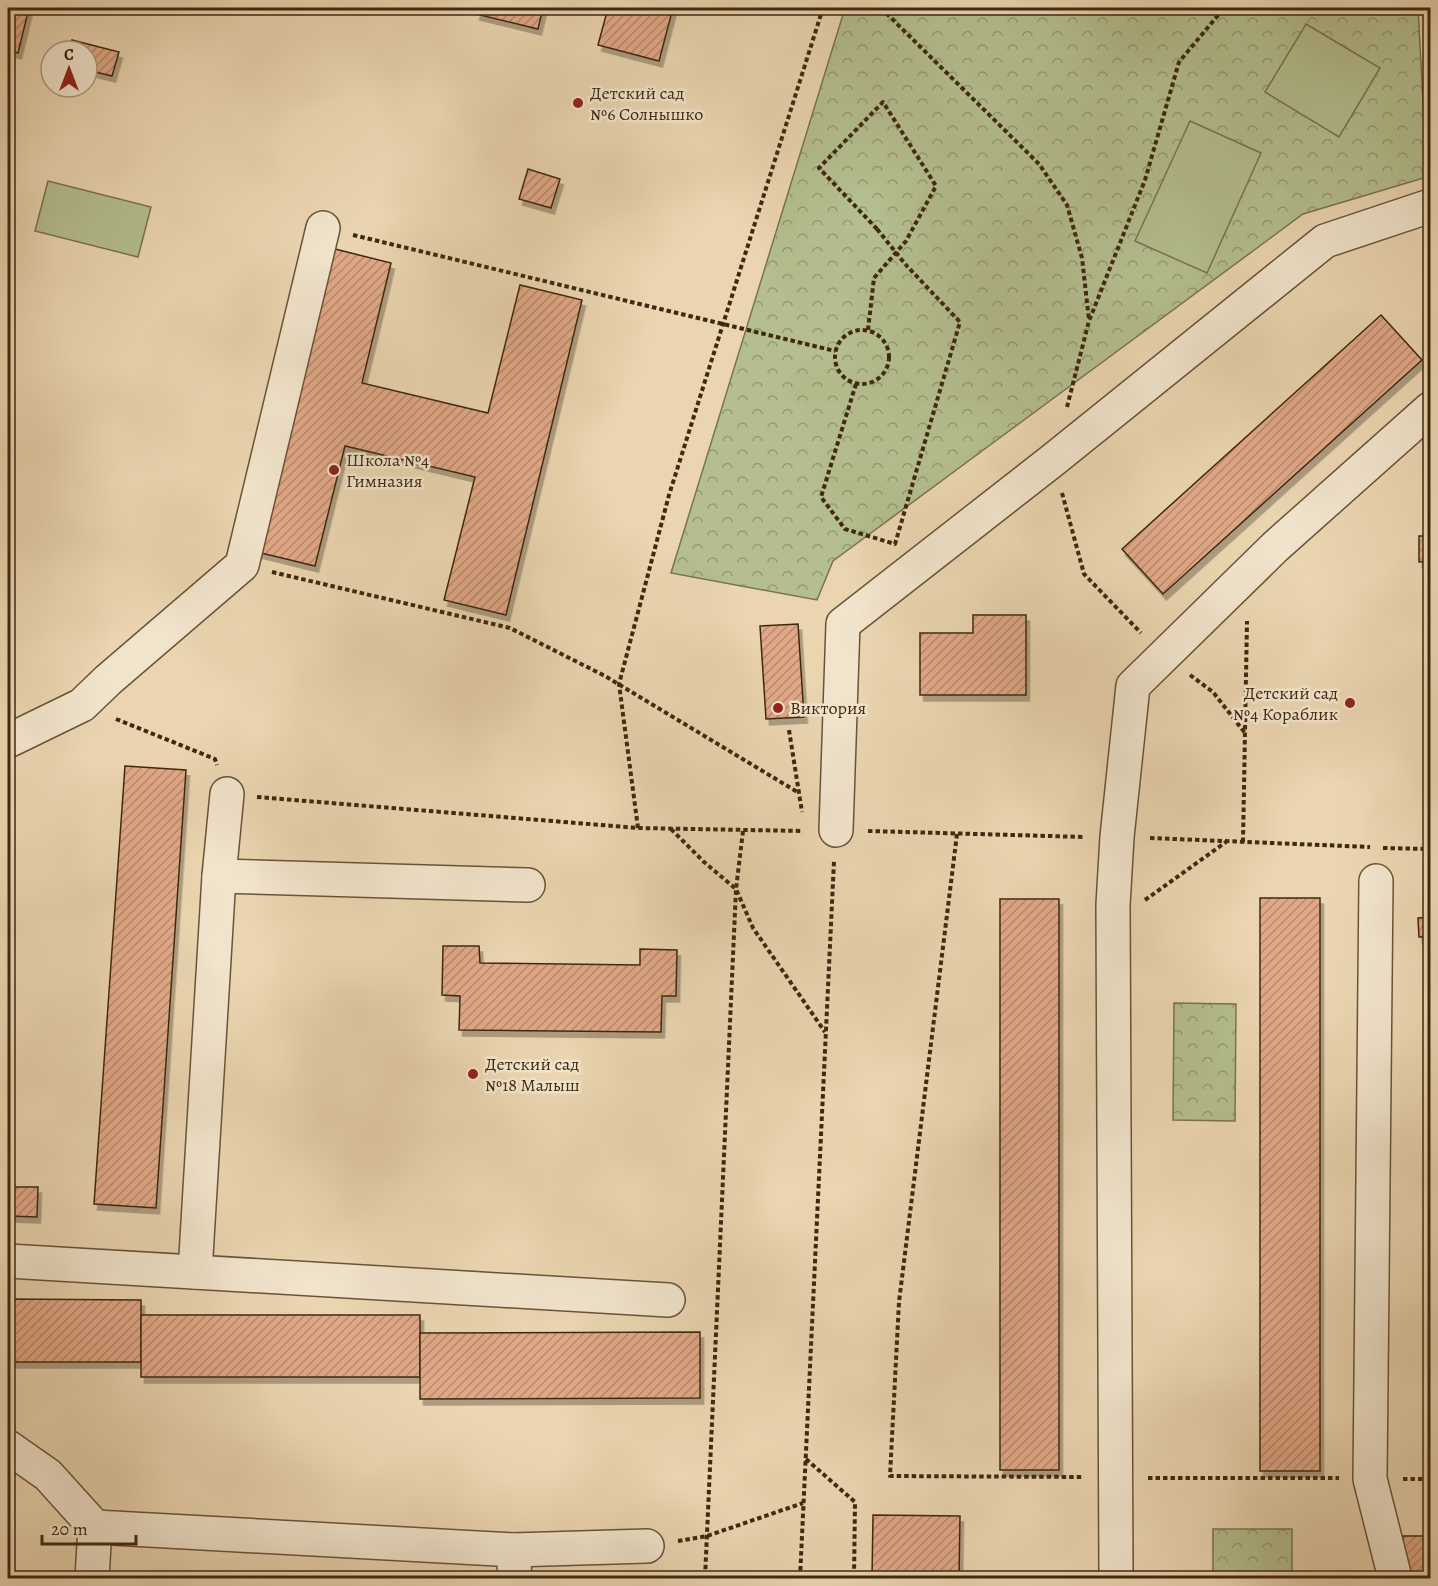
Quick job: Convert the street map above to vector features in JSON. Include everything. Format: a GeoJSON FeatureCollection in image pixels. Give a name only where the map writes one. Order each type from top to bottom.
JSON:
{"type":"FeatureCollection","features":[{"type":"Feature","properties":{"kind":"lane"},"geometry":{"type":"LineString","coordinates":[[836,830],[843,624],[1053,460],[1325,241],[1431,206]]}},
{"type":"Feature","properties":{"kind":"lane"},"geometry":{"type":"LineString","coordinates":[[8,741],[82,705],[242,565],[323,228]]}},
{"type":"Feature","properties":{"kind":"lane"},"geometry":{"type":"LineString","coordinates":[[1116,1578],[1113,923],[1117,837],[1133,686],[1247,574],[1431,409]]}},
{"type":"Feature","properties":{"kind":"lane"},"geometry":{"type":"LineString","coordinates":[[195,1272],[219,876],[227,794]]}},
{"type":"Feature","properties":{"kind":"lane"},"geometry":{"type":"LineString","coordinates":[[219,876],[528,885]]}},
{"type":"Feature","properties":{"kind":"lane"},"geometry":{"type":"LineString","coordinates":[[1376,881],[1370,1479],[1395,1578]]}},
{"type":"Feature","properties":{"kind":"lane"},"geometry":{"type":"LineString","coordinates":[[8,1261],[668,1300]]}},
{"type":"Feature","properties":{"kind":"lane"},"geometry":{"type":"LineString","coordinates":[[8,1447],[48,1475],[95,1527],[514,1564],[647,1546]]}},
{"type":"Feature","properties":{"kind":"lane"},"geometry":{"type":"LineString","coordinates":[[92,1578],[95,1527]]}},
{"type":"Feature","properties":{"kind":"path"},"geometry":{"type":"LineString","coordinates":[[639,828],[619,684],[669,495],[823,8]]}},
{"type":"Feature","properties":{"kind":"path"},"geometry":{"type":"LineString","coordinates":[[881,8],[1039,164],[1067,205],[1082,258],[1089,321]]}},
{"type":"Feature","properties":{"kind":"path"},"geometry":{"type":"LineString","coordinates":[[1224,8],[1179,62],[1145,180],[1089,321],[1053,460],[1084,574],[1164,656],[1213,692],[1245,733]]}},
{"type":"Feature","properties":{"kind":"path"},"geometry":{"type":"LineString","coordinates":[[856,384],[821,497],[845,530],[895,544],[960,322],[906,265],[877,229],[819,168],[883,102],[936,186],[906,241],[874,278],[868,330]]}},
{"type":"Feature","properties":{"kind":"path"},"geometry":{"type":"LineString","coordinates":[[323,228],[835,351]]}},
{"type":"Feature","properties":{"kind":"path"},"geometry":{"type":"LineString","coordinates":[[857,330],[868,330],[885,342],[889,352],[889,362],[877,380],[867,384],[856,384],[839,372],[835,351],[847,334],[857,330]]}},
{"type":"Feature","properties":{"kind":"path"},"geometry":{"type":"LineString","coordinates":[[242,565],[510,628],[619,684],[799,793]]}},
{"type":"Feature","properties":{"kind":"path"},"geometry":{"type":"LineString","coordinates":[[1243,842],[1247,574]]}},
{"type":"Feature","properties":{"kind":"path"},"geometry":{"type":"LineString","coordinates":[[82,705],[215,759],[227,794],[639,828],[805,831],[789,730]]}},
{"type":"Feature","properties":{"kind":"path"},"geometry":{"type":"LineString","coordinates":[[671,829],[704,862],[736,889],[753,928],[826,1033]]}},
{"type":"Feature","properties":{"kind":"path"},"geometry":{"type":"LineString","coordinates":[[800,1578],[836,830],[1117,837],[1431,849]]}},
{"type":"Feature","properties":{"kind":"path"},"geometry":{"type":"LineString","coordinates":[[705,1578],[736,889],[743,831]]}},
{"type":"Feature","properties":{"kind":"path"},"geometry":{"type":"LineString","coordinates":[[957,834],[900,1302],[890,1476],[1431,1479]]}},
{"type":"Feature","properties":{"kind":"path"},"geometry":{"type":"LineString","coordinates":[[1113,923],[1226,842]]}},
{"type":"Feature","properties":{"kind":"path"},"geometry":{"type":"LineString","coordinates":[[806,1458],[855,1502],[854,1578]]}},
{"type":"Feature","properties":{"kind":"path"},"geometry":{"type":"LineString","coordinates":[[647,1546],[707,1536],[803,1503]]}},
{"type":"Feature","properties":{"kind":"green space"},"geometry":{"type":"Polygon","coordinates":[[[845,8],[1418,8],[1427,177],[1303,214],[833,561],[817,600],[671,573],[845,8]]]}},
{"type":"Feature","properties":{"kind":"green space"},"geometry":{"type":"Polygon","coordinates":[[[1306,24],[1380,68],[1339,137],[1265,92],[1306,24]]]}},
{"type":"Feature","properties":{"kind":"green space"},"geometry":{"type":"Polygon","coordinates":[[[1190,121],[1261,153],[1207,273],[1135,241],[1190,121]]]}},
{"type":"Feature","properties":{"kind":"green space"},"geometry":{"type":"Polygon","coordinates":[[[48,181],[151,207],[138,257],[35,231],[48,181]]]}},
{"type":"Feature","properties":{"kind":"green space"},"geometry":{"type":"Polygon","coordinates":[[[1174,1003],[1236,1004],[1235,1121],[1173,1120],[1174,1003]]]}},
{"type":"Feature","properties":{"kind":"green space"},"geometry":{"type":"Polygon","coordinates":[[[1213,1529],[1292,1529],[1292,1578],[1213,1578],[1213,1529]]]}},
{"type":"Feature","properties":{"kind":"building"},"geometry":{"type":"Polygon","coordinates":[[[8,8],[29,8],[18,53],[8,50],[8,8]]]}},
{"type":"Feature","properties":{"kind":"building"},"geometry":{"type":"Polygon","coordinates":[[[478,8],[543,8],[538,29],[476,14],[478,8]]]}},
{"type":"Feature","properties":{"kind":"building"},"geometry":{"type":"Polygon","coordinates":[[[608,8],[673,8],[659,61],[598,45],[608,8]]]}},
{"type":"Feature","properties":{"kind":"building"},"geometry":{"type":"Polygon","coordinates":[[[99,47],[119,52],[112,76],[99,73],[99,47]]]}},
{"type":"Feature","properties":{"kind":"building"},"geometry":{"type":"Polygon","coordinates":[[[528,169],[560,179],[551,208],[519,199],[528,169]]]}},
{"type":"Feature","properties":{"kind":"building"},"geometry":{"type":"Polygon","coordinates":[[[331,248],[391,263],[362,383],[488,413],[520,285],[582,300],[506,615],[444,600],[475,477],[345,446],[315,566],[257,552],[331,248]]]}},
{"type":"Feature","properties":{"kind":"building"},"geometry":{"type":"Polygon","coordinates":[[[1381,315],[1422,360],[1163,594],[1122,549],[1381,315]]]}},
{"type":"Feature","properties":{"kind":"building"},"geometry":{"type":"Polygon","coordinates":[[[1419,536],[1430,536],[1430,561],[1419,562],[1419,536]]]}},
{"type":"Feature","properties":{"kind":"building"},"geometry":{"type":"Polygon","coordinates":[[[973,615],[1026,615],[1026,695],[920,695],[920,633],[973,633],[973,615]]]}},
{"type":"Feature","properties":{"kind":"building"},"geometry":{"type":"Polygon","coordinates":[[[798,624],[804,717],[766,719],[760,626],[798,624]]]}},
{"type":"Feature","properties":{"kind":"building"},"geometry":{"type":"Polygon","coordinates":[[[125,766],[186,770],[156,1208],[94,1204],[125,766]]]}},
{"type":"Feature","properties":{"kind":"building"},"geometry":{"type":"Polygon","coordinates":[[[1260,898],[1320,898],[1320,1471],[1260,1471],[1260,898]]]}},
{"type":"Feature","properties":{"kind":"building"},"geometry":{"type":"Polygon","coordinates":[[[1000,899],[1059,899],[1059,1470],[1000,1470],[1000,899]]]}},
{"type":"Feature","properties":{"kind":"building"},"geometry":{"type":"Polygon","coordinates":[[[1430,917],[1430,937],[1419,937],[1418,918],[1430,917]]]}},
{"type":"Feature","properties":{"kind":"building"},"geometry":{"type":"Polygon","coordinates":[[[443,946],[479,946],[480,963],[640,965],[640,949],[677,950],[676,996],[662,996],[661,1032],[459,1030],[460,996],[442,995],[443,946]]]}},
{"type":"Feature","properties":{"kind":"building"},"geometry":{"type":"Polygon","coordinates":[[[8,1187],[38,1187],[37,1217],[8,1216],[8,1187]]]}},
{"type":"Feature","properties":{"kind":"building"},"geometry":{"type":"Polygon","coordinates":[[[8,1299],[141,1300],[141,1362],[8,1362],[8,1299]]]}},
{"type":"Feature","properties":{"kind":"building"},"geometry":{"type":"Polygon","coordinates":[[[141,1315],[420,1315],[420,1377],[141,1377],[141,1315]]]}},
{"type":"Feature","properties":{"kind":"building"},"geometry":{"type":"Polygon","coordinates":[[[700,1332],[700,1398],[420,1399],[420,1333],[700,1332]]]}},
{"type":"Feature","properties":{"kind":"building"},"geometry":{"type":"Polygon","coordinates":[[[873,1515],[960,1516],[959,1578],[872,1578],[873,1515]]]}},
{"type":"Feature","properties":{"kind":"building"},"geometry":{"type":"Polygon","coordinates":[[[1403,1536],[1430,1536],[1430,1573],[1404,1574],[1403,1536]]]}},
{"type":"Feature","properties":{"kind":"place","name":"Детский сад №6 Солнышко"},"geometry":{"type":"Point","coordinates":[578,103]}},
{"type":"Feature","properties":{"kind":"place","name":"Школа №4 Гимназия"},"geometry":{"type":"Point","coordinates":[334,470]}},
{"type":"Feature","properties":{"kind":"place","name":"Детский сад №4 Кораблик"},"geometry":{"type":"Point","coordinates":[1350,703]}},
{"type":"Feature","properties":{"kind":"place","name":"Виктория"},"geometry":{"type":"Point","coordinates":[778,708]}},
{"type":"Feature","properties":{"kind":"place","name":"Детский сад №18 Малыш"},"geometry":{"type":"Point","coordinates":[473,1074]}}]}
